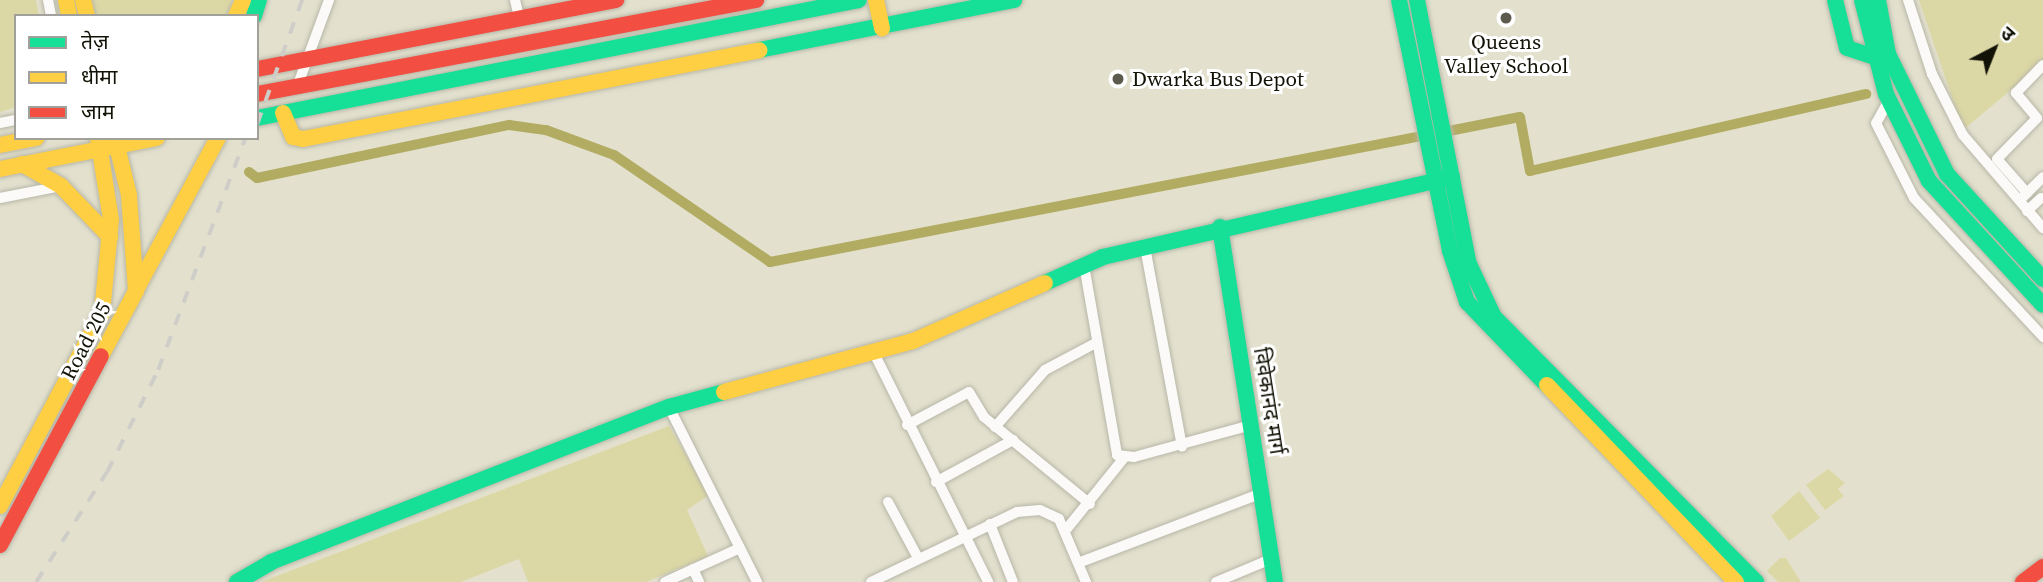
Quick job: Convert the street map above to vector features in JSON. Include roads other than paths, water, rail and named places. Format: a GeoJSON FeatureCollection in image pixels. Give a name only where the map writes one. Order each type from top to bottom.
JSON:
{"type":"FeatureCollection","features":[{"type":"Feature","properties":{"kind":"main road"},"geometry":{"type":"LineString","coordinates":[[259,69],[617,0]]}},
{"type":"Feature","properties":{"kind":"main road"},"geometry":{"type":"LineString","coordinates":[[259,94],[680,7],[756,0]]}},
{"type":"Feature","properties":{"kind":"main road"},"geometry":{"type":"LineString","coordinates":[[259,118],[859,0]]}},
{"type":"Feature","properties":{"kind":"main road"},"geometry":{"type":"LineString","coordinates":[[876,0],[882,28]]}},
{"type":"Feature","properties":{"kind":"main road"},"geometry":{"type":"LineString","coordinates":[[283,113],[293,137],[303,139],[882,28],[1014,0]]}},
{"type":"Feature","properties":{"kind":"main road"},"geometry":{"type":"LineString","coordinates":[[1399,0],[1444,178],[1469,264],[1494,317],[1756,582]]}},
{"type":"Feature","properties":{"kind":"main road"},"geometry":{"type":"LineString","coordinates":[[1417,0],[1457,281],[1477,318],[1736,582]]}},
{"type":"Feature","properties":{"kind":"main road"},"geometry":{"type":"LineString","coordinates":[[1835,0],[1847,48],[1874,57]]}},
{"type":"Feature","properties":{"kind":"main road"},"geometry":{"type":"LineString","coordinates":[[1862,0],[1874,57],[1888,100],[1946,206],[2043,305]]}},
{"type":"Feature","properties":{"kind":"main road"},"geometry":{"type":"LineString","coordinates":[[1878,0],[1888,54],[1947,174],[2043,279]]}},
{"type":"Feature","properties":{"kind":"main road"},"geometry":{"type":"LineString","coordinates":[[0,145],[24,140]]}},
{"type":"Feature","properties":{"kind":"main road"},"geometry":{"type":"LineString","coordinates":[[0,169],[99,144],[136,140]]}},
{"type":"Feature","properties":{"kind":"main road"},"geometry":{"type":"LineString","coordinates":[[136,291],[217,140]]}},
{"type":"Feature","properties":{"kind":"main road","name":"Road 205"},"geometry":{"type":"LineString","coordinates":[[0,545],[136,291],[131,209],[116,142]]}},
{"type":"Feature","properties":{"kind":"main road","name":"Road 205"},"geometry":{"type":"LineString","coordinates":[[0,506],[94,335],[107,287],[110,237],[99,144]]}},
{"type":"Feature","properties":{"kind":"main road"},"geometry":{"type":"LineString","coordinates":[[23,164],[61,186],[110,237]]}},
{"type":"Feature","properties":{"kind":"main road"},"geometry":{"type":"LineString","coordinates":[[237,582],[271,562],[669,407],[875,355],[1084,265],[1220,227],[1444,178]]}},
{"type":"Feature","properties":{"kind":"main road","name":"विवेकानंद मार्ग"},"geometry":{"type":"LineString","coordinates":[[1220,227],[1275,582]]}},
{"type":"Feature","properties":{"kind":"main road"},"geometry":{"type":"LineString","coordinates":[[2022,582],[2043,567]]}},
{"type":"Feature","properties":{"kind":"street"},"geometry":{"type":"LineString","coordinates":[[297,87],[330,0]]}},
{"type":"Feature","properties":{"kind":"street"},"geometry":{"type":"LineString","coordinates":[[515,0],[519,18]]}},
{"type":"Feature","properties":{"kind":"street"},"geometry":{"type":"LineString","coordinates":[[1908,0],[1932,74],[1963,135],[2022,197]]}},
{"type":"Feature","properties":{"kind":"street"},"geometry":{"type":"LineString","coordinates":[[2043,65],[2016,93],[2036,118],[1997,159],[2022,197],[2027,211],[2043,228]]}},
{"type":"Feature","properties":{"kind":"street"},"geometry":{"type":"LineString","coordinates":[[1888,100],[1876,123],[1914,198],[2043,337]]}},
{"type":"Feature","properties":{"kind":"street"},"geometry":{"type":"LineString","coordinates":[[2022,197],[2043,177]]}},
{"type":"Feature","properties":{"kind":"street"},"geometry":{"type":"LineString","coordinates":[[0,198],[61,186]]}},
{"type":"Feature","properties":{"kind":"street"},"geometry":{"type":"LineString","coordinates":[[2027,211],[2042,196]]}},
{"type":"Feature","properties":{"kind":"street"},"geometry":{"type":"LineString","coordinates":[[1145,247],[1182,446]]}},
{"type":"Feature","properties":{"kind":"street"},"geometry":{"type":"LineString","coordinates":[[1084,265],[1111,446],[1124,458]]}},
{"type":"Feature","properties":{"kind":"street"},"geometry":{"type":"LineString","coordinates":[[995,427],[1045,370],[1094,344]]}},
{"type":"Feature","properties":{"kind":"street"},"geometry":{"type":"LineString","coordinates":[[875,355],[936,482],[970,534],[988,582]]}},
{"type":"Feature","properties":{"kind":"street"},"geometry":{"type":"LineString","coordinates":[[907,425],[969,392],[995,427],[1090,504]]}},
{"type":"Feature","properties":{"kind":"street"},"geometry":{"type":"LineString","coordinates":[[669,407],[757,582]]}},
{"type":"Feature","properties":{"kind":"street"},"geometry":{"type":"LineString","coordinates":[[1065,531],[1090,504],[1124,458],[1182,446],[1251,425]]}},
{"type":"Feature","properties":{"kind":"street"},"geometry":{"type":"LineString","coordinates":[[936,482],[1013,440]]}},
{"type":"Feature","properties":{"kind":"street"},"geometry":{"type":"LineString","coordinates":[[1078,563],[1262,493]]}},
{"type":"Feature","properties":{"kind":"street"},"geometry":{"type":"LineString","coordinates":[[888,502],[918,558]]}},
{"type":"Feature","properties":{"kind":"street"},"geometry":{"type":"LineString","coordinates":[[871,582],[890,577],[918,558],[1017,512],[1040,510],[1065,531],[1086,582]]}},
{"type":"Feature","properties":{"kind":"street"},"geometry":{"type":"LineString","coordinates":[[990,524],[1013,582]]}},
{"type":"Feature","properties":{"kind":"street"},"geometry":{"type":"LineString","coordinates":[[666,582],[740,548]]}},
{"type":"Feature","properties":{"kind":"street"},"geometry":{"type":"LineString","coordinates":[[1216,582],[1272,559]]}},
{"type":"Feature","properties":{"kind":"street"},"geometry":{"type":"LineString","coordinates":[[693,569],[699,582]]}},
{"type":"Feature","properties":{"kind":"waterway"},"geometry":{"type":"LineString","coordinates":[[1449,131],[1520,117],[1530,171],[1866,94]]}},
{"type":"Feature","properties":{"kind":"waterway"},"geometry":{"type":"LineString","coordinates":[[249,172],[257,178],[509,125],[546,130],[614,155],[770,262],[1421,136]]}},
{"type":"Feature","properties":{"kind":"railway"},"geometry":{"type":"LineString","coordinates":[[259,118],[302,0]]}},
{"type":"Feature","properties":{"kind":"railway"},"geometry":{"type":"LineString","coordinates":[[36,582],[107,472],[158,370],[244,140]]}},
{"type":"Feature","properties":{"kind":"place","name":"Queens Valley School"},"geometry":{"type":"Point","coordinates":[1506,18]}},
{"type":"Feature","properties":{"kind":"place","name":"Dwarka Bus Depot"},"geometry":{"type":"Point","coordinates":[1118,79]}}]}
